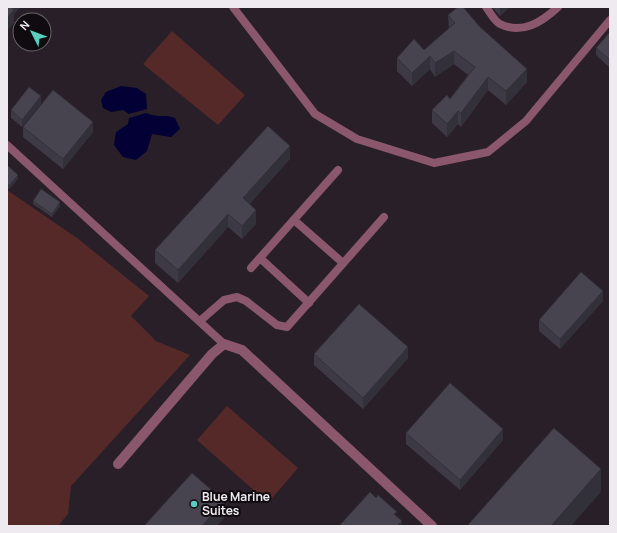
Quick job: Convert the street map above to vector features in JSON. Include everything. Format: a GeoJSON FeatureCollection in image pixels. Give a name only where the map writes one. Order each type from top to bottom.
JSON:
{"type":"FeatureCollection","features":[{"type":"Feature","properties":{"kind":"street"},"geometry":{"type":"LineString","coordinates":[[118,464],[212,354],[224,344],[242,350],[432,526]]}},
{"type":"Feature","properties":{"kind":"lane"},"geometry":{"type":"LineString","coordinates":[[233,7],[315,114],[357,139],[434,163],[488,152],[526,121],[610,20]]}},
{"type":"Feature","properties":{"kind":"lane"},"geometry":{"type":"LineString","coordinates":[[486,7],[498,24],[518,29],[542,21],[558,7]]}},
{"type":"Feature","properties":{"kind":"lane"},"geometry":{"type":"LineString","coordinates":[[7,145],[224,344]]}},
{"type":"Feature","properties":{"kind":"lane"},"geometry":{"type":"LineString","coordinates":[[252,268],[338,170]]}},
{"type":"Feature","properties":{"kind":"lane"},"geometry":{"type":"LineString","coordinates":[[200,321],[224,300],[237,297],[246,301],[277,326],[287,327],[384,217]]}},
{"type":"Feature","properties":{"kind":"lane"},"geometry":{"type":"LineString","coordinates":[[294,220],[343,263]]}},
{"type":"Feature","properties":{"kind":"lane"},"geometry":{"type":"LineString","coordinates":[[260,258],[309,303]]}},
{"type":"Feature","properties":{"kind":"shaded area"},"geometry":{"type":"Polygon","coordinates":[[[172,31],[245,95],[218,125],[143,64],[172,31]]]}},
{"type":"Feature","properties":{"kind":"shaded area"},"geometry":{"type":"Polygon","coordinates":[[[121,86],[137,88],[146,94],[147,109],[129,114],[123,110],[111,112],[103,108],[101,100],[106,92],[121,86]]]}},
{"type":"Feature","properties":{"kind":"shaded area"},"geometry":{"type":"Polygon","coordinates":[[[146,113],[175,118],[180,129],[171,137],[152,134],[147,151],[136,160],[123,157],[114,145],[116,132],[128,124],[129,118],[146,113]]]}},
{"type":"Feature","properties":{"kind":"shaded area"},"geometry":{"type":"Polygon","coordinates":[[[7,190],[77,238],[149,296],[131,316],[156,341],[190,355],[71,486],[68,514],[58,526],[7,526],[7,190]]]}},
{"type":"Feature","properties":{"kind":"shaded area"},"geometry":{"type":"Polygon","coordinates":[[[227,406],[298,468],[268,503],[197,440],[227,406]]]}},
{"type":"Feature","properties":{"kind":"building"},"geometry":{"type":"Polygon","coordinates":[[[7,7],[11,7],[14,10],[7,18],[7,7]]]}},
{"type":"Feature","properties":{"kind":"building"},"geometry":{"type":"Polygon","coordinates":[[[458,7],[463,7],[479,26],[527,69],[506,91],[488,77],[461,113],[458,111],[447,124],[432,110],[447,95],[450,99],[475,67],[454,51],[435,63],[430,56],[412,73],[397,58],[414,39],[424,50],[455,23],[448,15],[458,7]]]}},
{"type":"Feature","properties":{"kind":"building"},"geometry":{"type":"Polygon","coordinates":[[[610,32],[610,60],[596,48],[610,32]]]}},
{"type":"Feature","properties":{"kind":"building"},"geometry":{"type":"Polygon","coordinates":[[[29,87],[41,96],[22,120],[11,110],[29,87]]]}},
{"type":"Feature","properties":{"kind":"building"},"geometry":{"type":"Polygon","coordinates":[[[53,90],[93,122],[63,159],[23,127],[53,90]]]}},
{"type":"Feature","properties":{"kind":"building"},"geometry":{"type":"Polygon","coordinates":[[[268,126],[290,146],[243,198],[256,210],[242,226],[228,214],[178,270],[155,250],[268,126]]]}},
{"type":"Feature","properties":{"kind":"building"},"geometry":{"type":"Polygon","coordinates":[[[7,165],[18,175],[9,186],[7,183],[7,165]]]}},
{"type":"Feature","properties":{"kind":"building"},"geometry":{"type":"Polygon","coordinates":[[[41,189],[60,202],[52,214],[33,201],[41,189]]]}},
{"type":"Feature","properties":{"kind":"building"},"geometry":{"type":"Polygon","coordinates":[[[581,272],[603,291],[560,339],[539,320],[581,272]]]}},
{"type":"Feature","properties":{"kind":"building"},"geometry":{"type":"Polygon","coordinates":[[[359,304],[408,347],[363,398],[314,354],[359,304]]]}},
{"type":"Feature","properties":{"kind":"building"},"geometry":{"type":"Polygon","coordinates":[[[450,383],[503,429],[460,480],[406,433],[450,383]]]}},
{"type":"Feature","properties":{"kind":"building"},"geometry":{"type":"Polygon","coordinates":[[[554,428],[601,469],[551,526],[467,526],[554,428]]]}},
{"type":"Feature","properties":{"kind":"building"},"geometry":{"type":"Polygon","coordinates":[[[192,473],[224,501],[202,526],[144,526],[192,473]]]}},
{"type":"Feature","properties":{"kind":"building"},"geometry":{"type":"Polygon","coordinates":[[[370,492],[376,498],[378,495],[397,512],[394,514],[402,521],[397,526],[339,526],[370,492]]]}},
{"type":"Feature","properties":{"kind":"place","name":"Blue Marine Suites"},"geometry":{"type":"Point","coordinates":[194,504]}}]}
